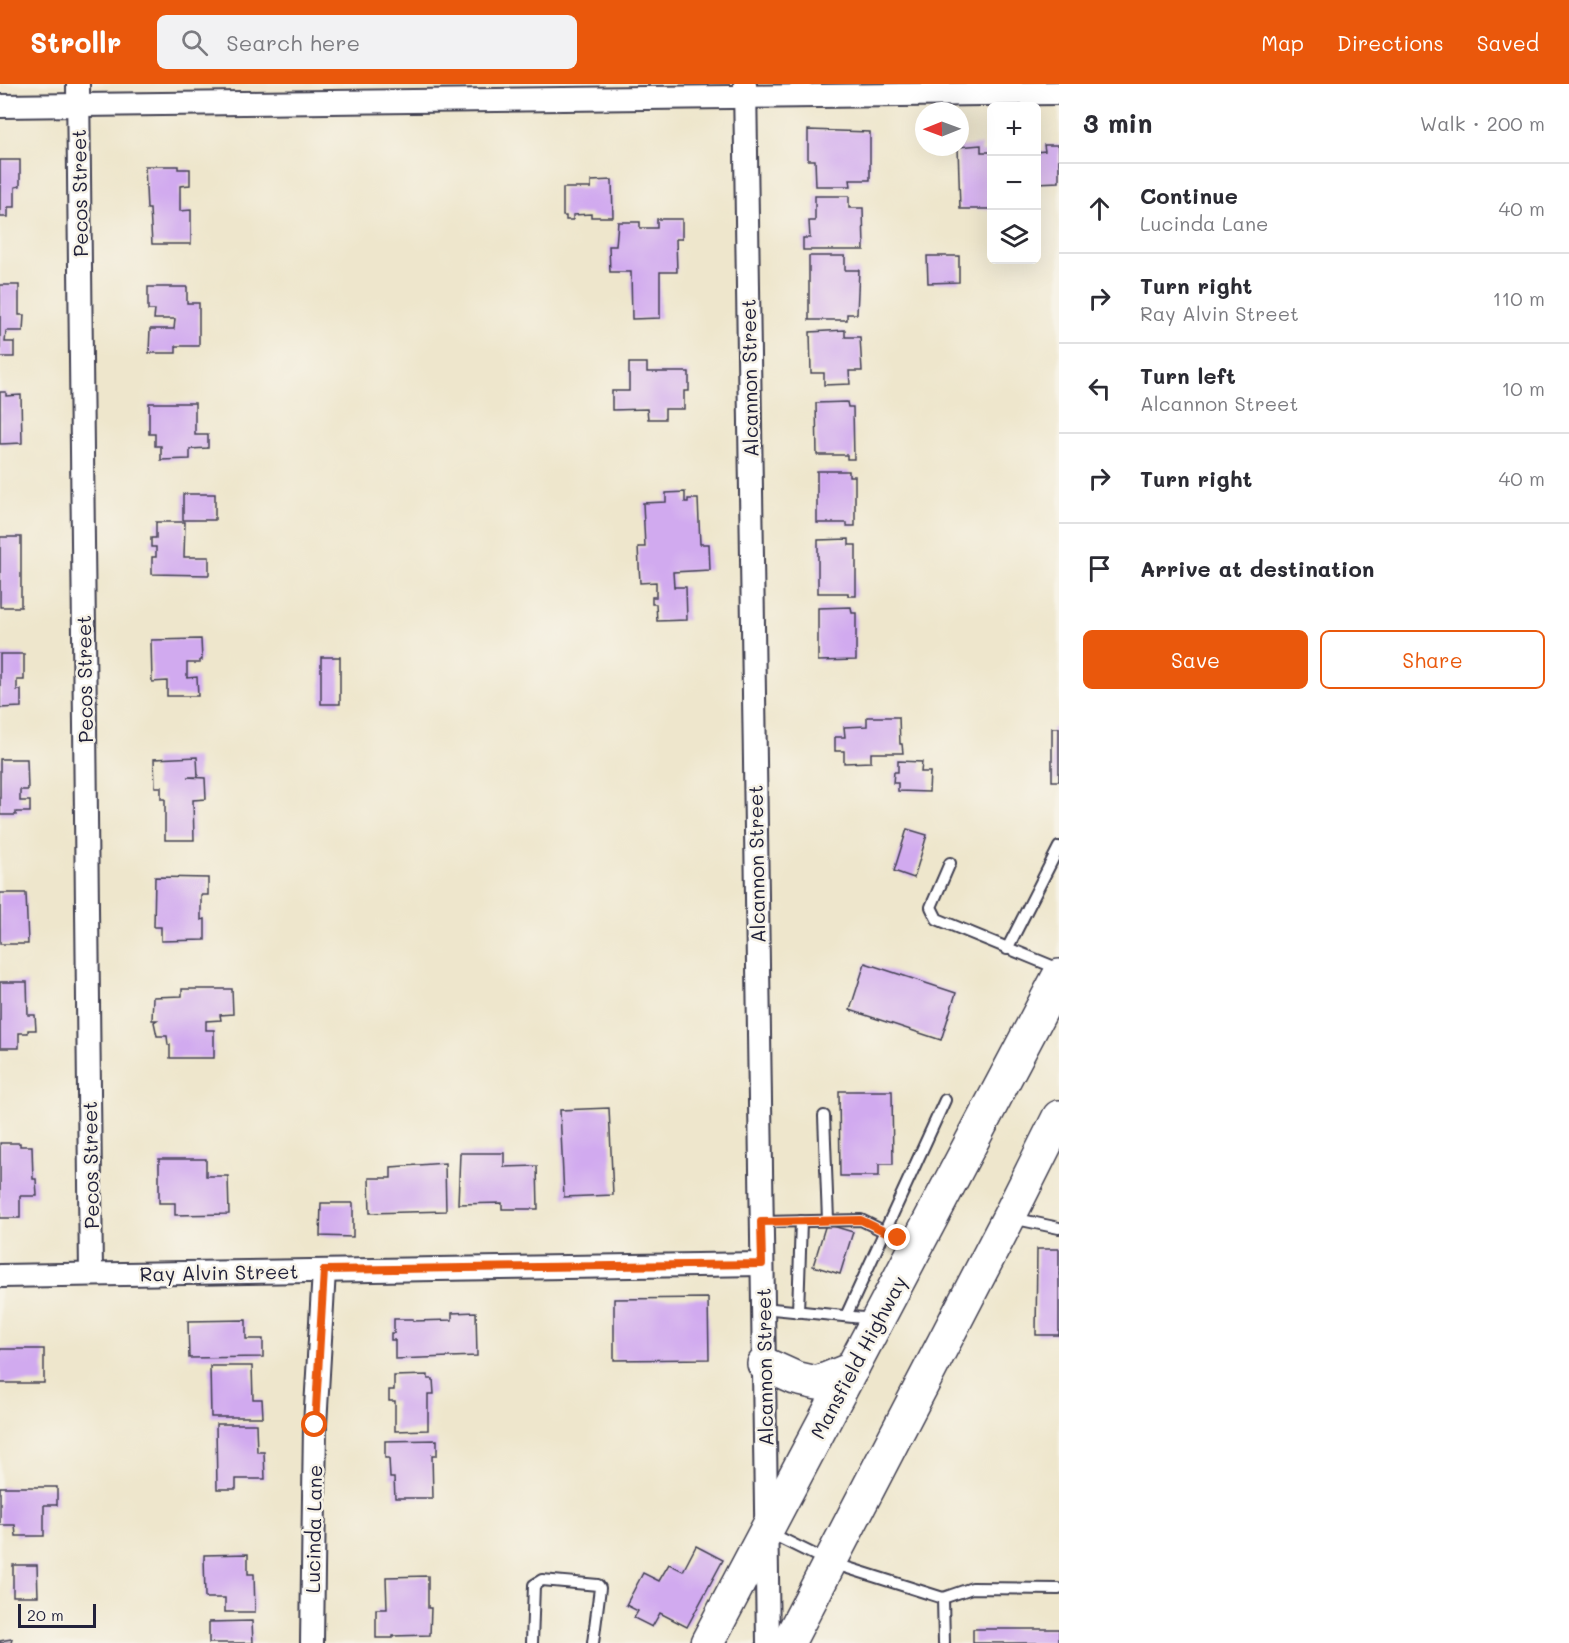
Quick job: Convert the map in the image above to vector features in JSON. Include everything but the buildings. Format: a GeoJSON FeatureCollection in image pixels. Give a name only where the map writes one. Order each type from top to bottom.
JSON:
{"type":"FeatureCollection","features":[{"type":"Feature","properties":{"kind":"main road","name":"Mansfield Highway"},"geometry":{"type":"LineString","coordinates":[[707,1643],[1059,976]]}},
{"type":"Feature","properties":{"kind":"main road"},"geometry":{"type":"LineString","coordinates":[[788,1643],[1059,1117]]}},
{"type":"Feature","properties":{"kind":"main road"},"geometry":{"type":"LineString","coordinates":[[764,1364],[795,1378],[817,1383],[852,1369]]}},
{"type":"Feature","properties":{"kind":"street"},"geometry":{"type":"LineString","coordinates":[[0,106],[78,95],[745,91],[1059,93]]}},
{"type":"Feature","properties":{"kind":"street","name":"Alcannon Street"},"geometry":{"type":"LineString","coordinates":[[745,91],[768,1643]]}},
{"type":"Feature","properties":{"kind":"street","name":"Pecos Street"},"geometry":{"type":"LineString","coordinates":[[78,95],[91,1274]]}},
{"type":"Feature","properties":{"kind":"street","name":"Ray Alvin Street"},"geometry":{"type":"LineString","coordinates":[[0,1276],[762,1264]]}},
{"type":"Feature","properties":{"kind":"street","name":"Lucinda Lane"},"geometry":{"type":"LineString","coordinates":[[312,1643],[315,1425],[324,1270]]}},
{"type":"Feature","properties":{"kind":"lane"},"geometry":{"type":"LineString","coordinates":[[1007,949],[1059,847]]}},
{"type":"Feature","properties":{"kind":"lane"},"geometry":{"type":"LineString","coordinates":[[950,863],[931,907],[937,919],[1059,969]]}},
{"type":"Feature","properties":{"kind":"lane"},"geometry":{"type":"LineString","coordinates":[[846,1316],[945,1100]]}},
{"type":"Feature","properties":{"kind":"lane"},"geometry":{"type":"LineString","coordinates":[[824,1116],[828,1220]]}},
{"type":"Feature","properties":{"kind":"lane"},"geometry":{"type":"LineString","coordinates":[[1009,1217],[1059,1228]]}},
{"type":"Feature","properties":{"kind":"lane"},"geometry":{"type":"LineString","coordinates":[[761,1222],[861,1220],[916,1247]]}},
{"type":"Feature","properties":{"kind":"lane"},"geometry":{"type":"LineString","coordinates":[[798,1312],[801,1221]]}},
{"type":"Feature","properties":{"kind":"lane"},"geometry":{"type":"LineString","coordinates":[[763,1308],[878,1319]]}},
{"type":"Feature","properties":{"kind":"lane"},"geometry":{"type":"LineString","coordinates":[[765,1530],[829,1562],[943,1598],[972,1588],[1059,1589]]}},
{"type":"Feature","properties":{"kind":"lane"},"geometry":{"type":"LineString","coordinates":[[532,1643],[534,1585],[542,1580],[598,1585],[600,1588],[593,1643]]}},
{"type":"Feature","properties":{"kind":"lane"},"geometry":{"type":"LineString","coordinates":[[943,1598],[944,1643]]}},
{"type":"Feature","properties":{"kind":"route"},"geometry":{"type":"LineString","coordinates":[[315,1425],[324,1270],[762,1264],[761,1222],[861,1220],[898,1238]]}}]}
